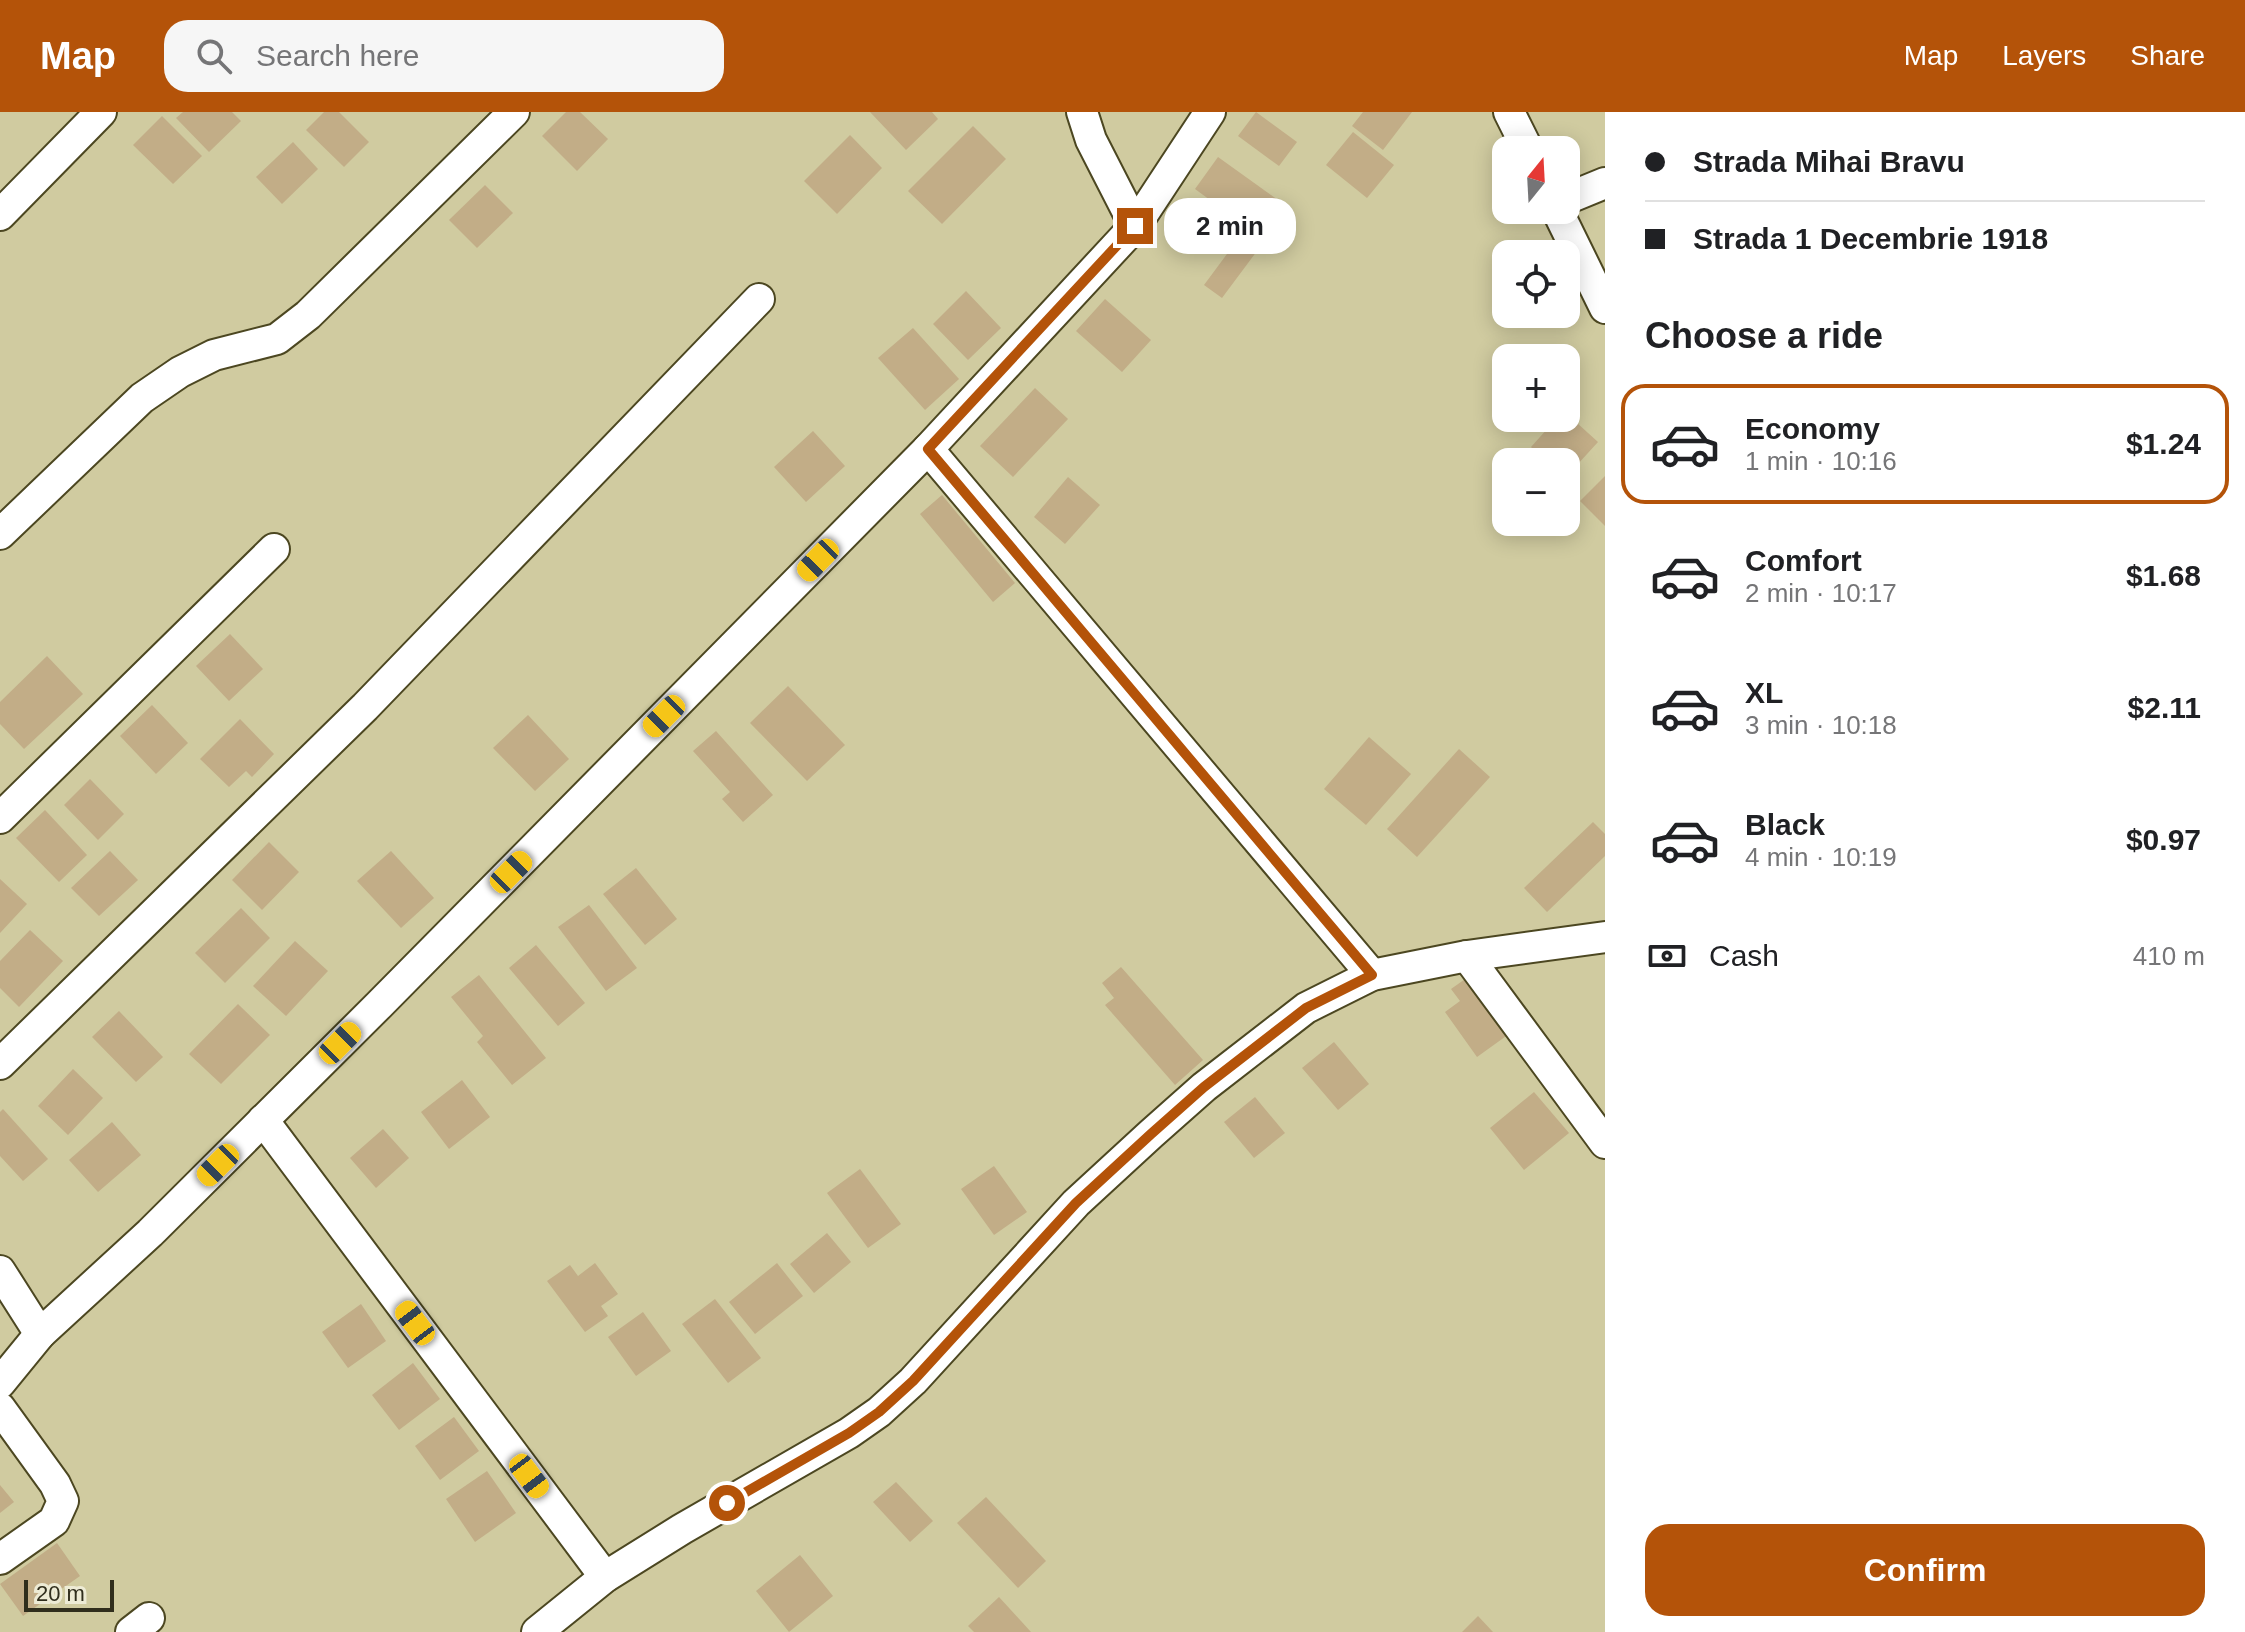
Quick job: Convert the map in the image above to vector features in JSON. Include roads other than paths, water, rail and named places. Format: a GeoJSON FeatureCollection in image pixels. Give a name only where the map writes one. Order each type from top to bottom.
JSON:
{"type":"FeatureCollection","features":[{"type":"Feature","properties":{"kind":"street"},"geometry":{"type":"LineString","coordinates":[[0,215],[101,112]]}},
{"type":"Feature","properties":{"kind":"street"},"geometry":{"type":"LineString","coordinates":[[0,534],[142,398],[180,372],[214,355],[277,339],[308,315],[514,112]]}},
{"type":"Feature","properties":{"kind":"street"},"geometry":{"type":"LineString","coordinates":[[1082,112],[1091,140],[1135,226]]}},
{"type":"Feature","properties":{"kind":"street"},"geometry":{"type":"LineString","coordinates":[[0,1383],[40,1334],[150,1233],[390,994],[928,449],[1135,226],[1210,112]]}},
{"type":"Feature","properties":{"kind":"street"},"geometry":{"type":"LineString","coordinates":[[1509,112],[1521,136]]}},
{"type":"Feature","properties":{"kind":"street"},"geometry":{"type":"LineString","coordinates":[[1580,193],[1605,183]]}},
{"type":"Feature","properties":{"kind":"street"},"geometry":{"type":"LineString","coordinates":[[1564,224],[1605,308]]}},
{"type":"Feature","properties":{"kind":"street"},"geometry":{"type":"LineString","coordinates":[[0,1064],[365,707],[759,299]]}},
{"type":"Feature","properties":{"kind":"street"},"geometry":{"type":"LineString","coordinates":[[928,449],[1372,975]]}},
{"type":"Feature","properties":{"kind":"street"},"geometry":{"type":"LineString","coordinates":[[0,818],[274,549]]}},
{"type":"Feature","properties":{"kind":"street"},"geometry":{"type":"LineString","coordinates":[[537,1632],[605,1577],[849,1433],[879,1412],[913,1381],[1076,1203],[1204,1087],[1306,1008],[1372,975],[1467,956],[1605,937]]}},
{"type":"Feature","properties":{"kind":"street"},"geometry":{"type":"LineString","coordinates":[[1467,956],[1605,1143]]}},
{"type":"Feature","properties":{"kind":"street"},"geometry":{"type":"LineString","coordinates":[[263,1120],[605,1577]]}},
{"type":"Feature","properties":{"kind":"street"},"geometry":{"type":"LineString","coordinates":[[0,1271],[40,1334]]}},
{"type":"Feature","properties":{"kind":"street"},"geometry":{"type":"LineString","coordinates":[[0,1408],[55,1484],[63,1501],[54,1521],[0,1559]]}}]}
